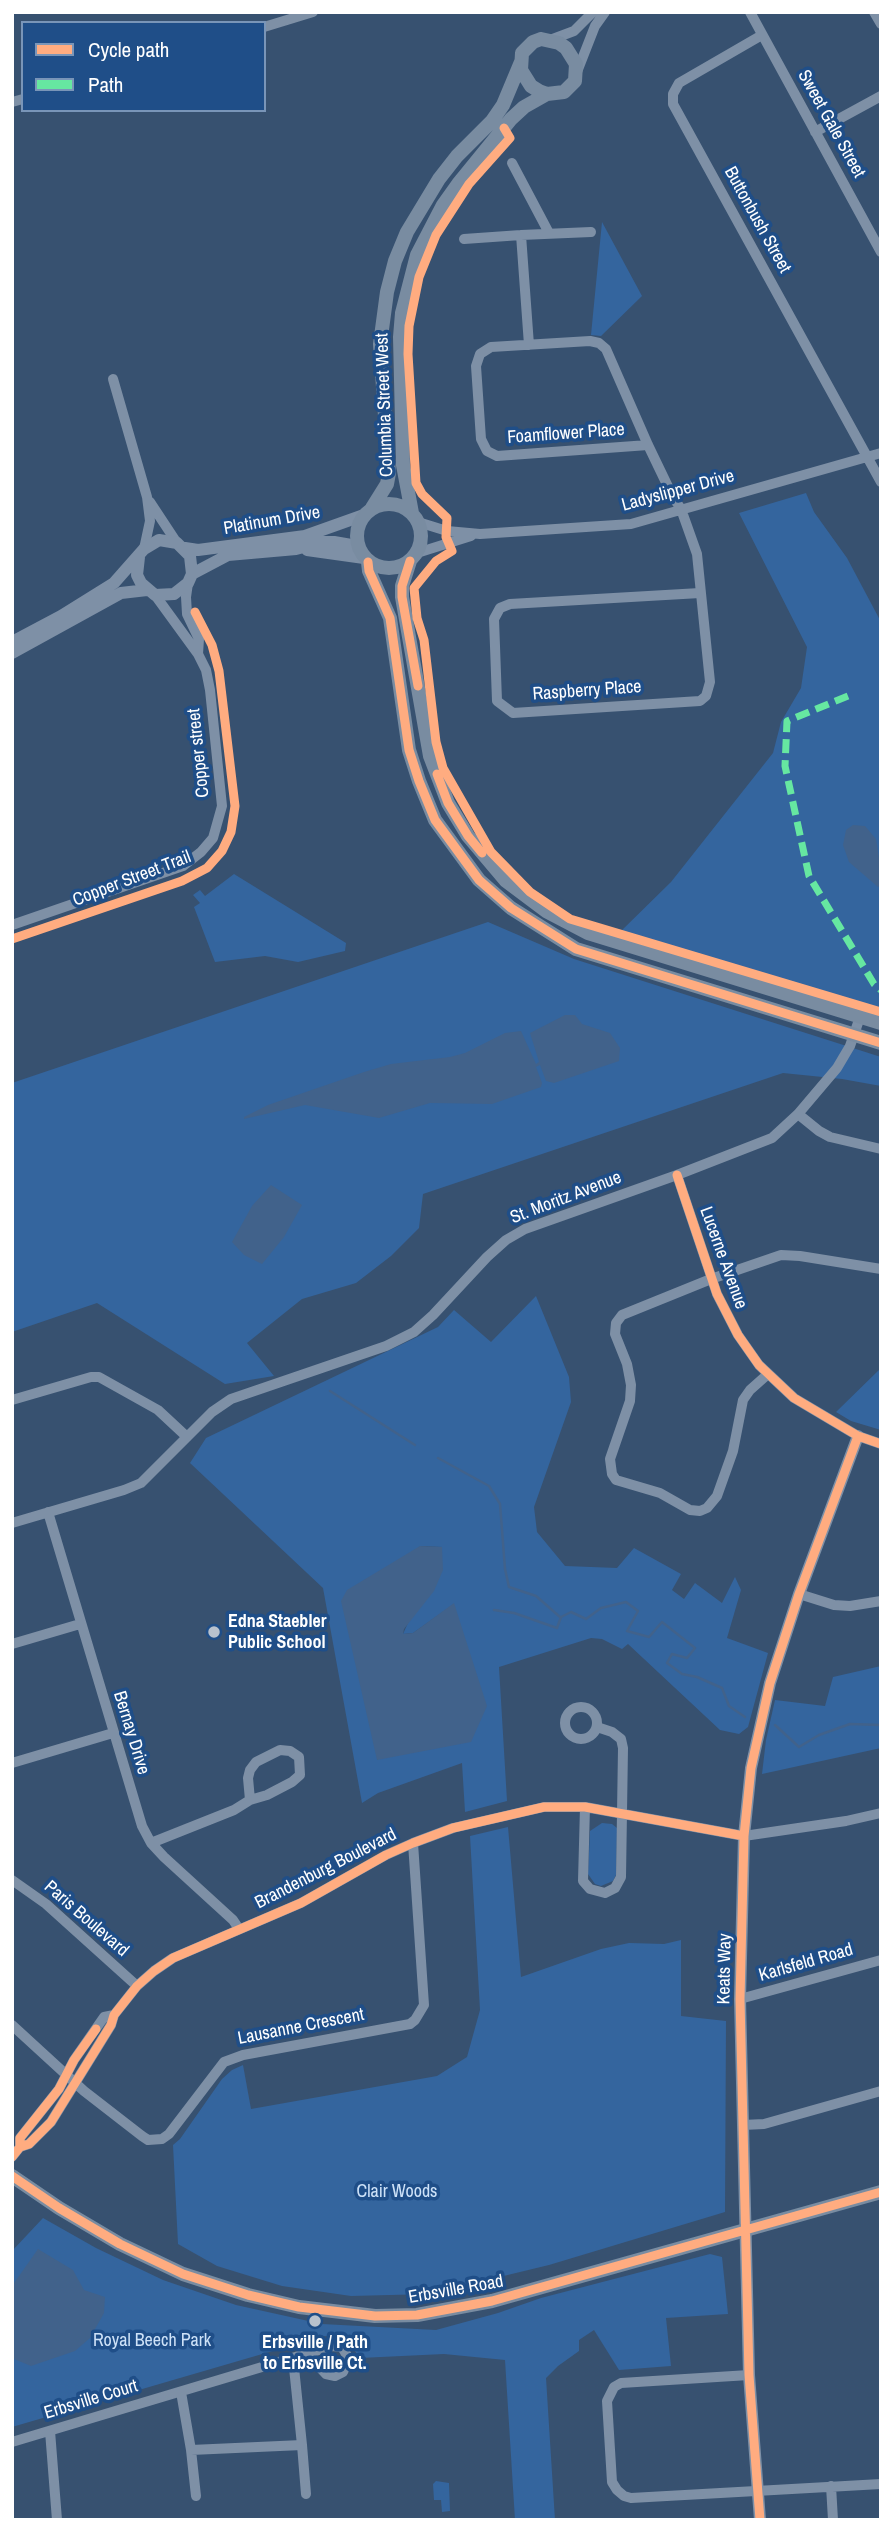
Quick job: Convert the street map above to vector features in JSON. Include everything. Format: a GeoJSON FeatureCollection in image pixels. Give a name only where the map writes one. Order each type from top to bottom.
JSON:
{"type":"FeatureCollection","features":[{"type":"Feature","properties":{"kind":"main road"},"geometry":{"type":"LineString","coordinates":[[541,39],[550,40],[566,48],[572,55],[577,72],[570,88],[564,92],[547,94],[531,86],[522,70],[521,62],[527,47],[541,39]]}},
{"type":"Feature","properties":{"kind":"main road","name":"Columbia Street West"},"geometry":{"type":"LineString","coordinates":[[368,512],[387,484],[389,473],[380,344],[387,292],[396,261],[407,232],[428,196],[457,156],[492,121],[503,105],[521,62]]}},
{"type":"Feature","properties":{"kind":"main road","name":"Columbia Street West"},"geometry":{"type":"LineString","coordinates":[[415,518],[403,465],[400,337],[402,313],[417,255],[431,226],[458,184],[511,119],[524,107],[547,94]]}},
{"type":"Feature","properties":{"kind":"main road"},"geometry":{"type":"LineString","coordinates":[[881,1023],[588,933],[546,911],[506,881],[461,825],[448,803],[430,757],[402,597],[402,586],[420,543],[415,518],[393,504],[382,504],[368,512],[358,525],[356,536],[390,618],[409,750],[435,820],[480,880],[511,908],[576,949],[881,1042]]}},
{"type":"Feature","properties":{"kind":"main road"},"geometry":{"type":"LineString","coordinates":[[363,556],[380,568],[391,569],[413,557]]}},
{"type":"Feature","properties":{"kind":"main road","name":"Erbsville Road"},"geometry":{"type":"LineString","coordinates":[[12,2176],[120,2244],[183,2274],[248,2295],[346,2314],[417,2315],[450,2311],[881,2192]]}},
{"type":"Feature","properties":{"kind":"street"},"geometry":{"type":"LineString","coordinates":[[266,26],[313,12]]}},
{"type":"Feature","properties":{"kind":"street"},"geometry":{"type":"LineString","coordinates":[[550,40],[574,31],[593,12]]}},
{"type":"Feature","properties":{"kind":"street"},"geometry":{"type":"LineString","coordinates":[[577,72],[595,26],[605,12]]}},
{"type":"Feature","properties":{"kind":"street","name":"Sweet Gale Street"},"geometry":{"type":"LineString","coordinates":[[750,12],[881,252]]}},
{"type":"Feature","properties":{"kind":"street"},"geometry":{"type":"LineString","coordinates":[[874,12],[881,24]]}},
{"type":"Feature","properties":{"kind":"street","name":"Buttonbush Street"},"geometry":{"type":"LineString","coordinates":[[762,35],[679,83],[673,94],[673,104],[881,482]]}},
{"type":"Feature","properties":{"kind":"street"},"geometry":{"type":"LineString","coordinates":[[815,132],[881,96]]}},
{"type":"Feature","properties":{"kind":"street"},"geometry":{"type":"LineString","coordinates":[[512,163],[549,233]]}},
{"type":"Feature","properties":{"kind":"street"},"geometry":{"type":"LineString","coordinates":[[464,239],[591,232]]}},
{"type":"Feature","properties":{"kind":"street"},"geometry":{"type":"LineString","coordinates":[[521,235],[529,345]]}},
{"type":"Feature","properties":{"kind":"street","name":"Foamflower Place"},"geometry":{"type":"LineString","coordinates":[[648,445],[497,456],[487,451],[481,439],[476,366],[480,354],[491,347],[590,341],[599,343],[606,349],[648,445],[681,509]]}},
{"type":"Feature","properties":{"kind":"street"},"geometry":{"type":"LineString","coordinates":[[113,379],[147,498],[149,521],[137,575],[198,654]]}},
{"type":"Feature","properties":{"kind":"street","name":"Ladyslipper Drive"},"geometry":{"type":"LineString","coordinates":[[415,518],[447,531],[481,534],[631,524],[881,453]]}},
{"type":"Feature","properties":{"kind":"street"},"geometry":{"type":"LineString","coordinates":[[147,498],[192,565],[186,597],[187,614],[199,639],[198,654]]}},
{"type":"Feature","properties":{"kind":"street","name":"Raspberry Place"},"geometry":{"type":"LineString","coordinates":[[681,509],[697,555],[710,682],[706,696],[700,701],[513,713],[497,701],[494,619],[500,608],[510,604],[700,593]]}},
{"type":"Feature","properties":{"kind":"street","name":"Platinum Drive"},"geometry":{"type":"LineString","coordinates":[[181,546],[198,550],[305,536],[368,512]]}},
{"type":"Feature","properties":{"kind":"street","name":"Ladyslipper Drive"},"geometry":{"type":"LineString","coordinates":[[413,557],[481,534]]}},
{"type":"Feature","properties":{"kind":"street"},"geometry":{"type":"LineString","coordinates":[[12,642],[103,591],[123,575],[141,553],[159,540],[181,546]]}},
{"type":"Feature","properties":{"kind":"street","name":"Platinum Drive"},"geometry":{"type":"LineString","coordinates":[[190,579],[215,561],[229,555],[296,549],[322,542],[334,542],[363,556]]}},
{"type":"Feature","properties":{"kind":"street"},"geometry":{"type":"LineString","coordinates":[[12,653],[121,593],[174,594],[190,579]]}},
{"type":"Feature","properties":{"kind":"street","name":"Copper street"},"geometry":{"type":"LineString","coordinates":[[12,925],[183,866],[213,838],[222,806],[210,690],[206,670],[198,654]]}},
{"type":"Feature","properties":{"kind":"street","name":"St. Moritz Avenue"},"geometry":{"type":"LineString","coordinates":[[12,1523],[141,1483],[212,1412],[231,1399],[386,1346],[414,1332],[486,1257],[506,1240],[526,1229],[758,1145],[785,1128],[837,1068],[860,1017]]}},
{"type":"Feature","properties":{"kind":"street"},"geometry":{"type":"LineString","coordinates":[[798,1114],[830,1137],[881,1149]]}},
{"type":"Feature","properties":{"kind":"street","name":"Lucerne Avenue"},"geometry":{"type":"LineString","coordinates":[[677,1175],[711,1279],[738,1335],[768,1374],[794,1398],[858,1436],[881,1444]]}},
{"type":"Feature","properties":{"kind":"street"},"geometry":{"type":"LineString","coordinates":[[768,1374],[743,1400],[733,1451],[717,1496],[707,1508],[690,1510],[660,1493],[616,1480],[612,1474],[610,1459],[630,1401],[631,1385],[627,1364],[615,1334],[616,1323],[622,1315],[711,1279],[781,1255],[881,1269]]}},
{"type":"Feature","properties":{"kind":"street"},"geometry":{"type":"LineString","coordinates":[[12,1400],[91,1377],[103,1378],[158,1410],[187,1437]]}},
{"type":"Feature","properties":{"kind":"street","name":"Keats Way"},"geometry":{"type":"LineString","coordinates":[[760,2520],[749,2375],[740,1999],[744,1836],[751,1768],[770,1683],[799,1594],[858,1436]]}},
{"type":"Feature","properties":{"kind":"street","name":"Bernay Drive"},"geometry":{"type":"LineString","coordinates":[[48,1512],[142,1826],[151,1843],[233,1920],[239,1929]]}},
{"type":"Feature","properties":{"kind":"street"},"geometry":{"type":"LineString","coordinates":[[799,1594],[834,1605],[850,1606],[881,1601]]}},
{"type":"Feature","properties":{"kind":"street"},"geometry":{"type":"LineString","coordinates":[[12,1644],[80,1624]]}},
{"type":"Feature","properties":{"kind":"street"},"geometry":{"type":"LineString","coordinates":[[585,1807],[583,1881],[595,1892],[610,1891],[621,1877],[623,1748],[621,1739],[612,1731],[597,1727]]}},
{"type":"Feature","properties":{"kind":"street"},"geometry":{"type":"LineString","coordinates":[[12,1763],[113,1733]]}},
{"type":"Feature","properties":{"kind":"street"},"geometry":{"type":"LineString","coordinates":[[151,1843],[267,1795],[300,1775],[299,1757],[290,1751],[280,1750],[256,1762],[247,1778],[250,1800]]}},
{"type":"Feature","properties":{"kind":"street","name":"Brandenburg Boulevard"},"geometry":{"type":"LineString","coordinates":[[12,2157],[51,2122],[71,2079],[136,1986],[173,1958],[301,1903],[386,1855],[414,1843],[491,1817],[544,1807],[585,1807],[744,1836],[881,1813]]}},
{"type":"Feature","properties":{"kind":"street","name":"Lausanne Crescent"},"geometry":{"type":"LineString","coordinates":[[71,2079],[142,2136],[155,2141],[169,2134],[224,2062],[243,2055],[410,2024],[420,2014],[424,2005],[414,1843]]}},
{"type":"Feature","properties":{"kind":"street","name":"Paris Boulevard"},"geometry":{"type":"LineString","coordinates":[[12,1880],[46,1904],[136,1986]]}},
{"type":"Feature","properties":{"kind":"street","name":"Karlsfeld Road"},"geometry":{"type":"LineString","coordinates":[[740,1999],[881,1960]]}},
{"type":"Feature","properties":{"kind":"street"},"geometry":{"type":"LineString","coordinates":[[12,2025],[71,2079]]}},
{"type":"Feature","properties":{"kind":"street"},"geometry":{"type":"LineString","coordinates":[[743,2125],[764,2124],[881,2091]]}},
{"type":"Feature","properties":{"kind":"street","name":"Erbsville Court"},"geometry":{"type":"LineString","coordinates":[[12,2442],[296,2357],[306,2494]]}},
{"type":"Feature","properties":{"kind":"street"},"geometry":{"type":"LineString","coordinates":[[749,2375],[621,2383],[614,2387],[607,2401],[612,2482],[624,2496],[631,2498],[881,2484]]}},
{"type":"Feature","properties":{"kind":"street"},"geometry":{"type":"LineString","coordinates":[[181,2392],[196,2496]]}},
{"type":"Feature","properties":{"kind":"street"},"geometry":{"type":"LineString","coordinates":[[50,2431],[57,2520]]}},
{"type":"Feature","properties":{"kind":"street"},"geometry":{"type":"LineString","coordinates":[[191,2450],[302,2445]]}},
{"type":"Feature","properties":{"kind":"street"},"geometry":{"type":"LineString","coordinates":[[831,2486],[833,2520]]}},
{"type":"Feature","properties":{"kind":"green space"},"geometry":{"type":"Polygon","coordinates":[[[602,222],[642,296],[601,336],[591,335],[602,222]]]}},
{"type":"Feature","properties":{"kind":"green space"},"geometry":{"type":"Polygon","coordinates":[[[806,493],[814,512],[847,558],[881,622],[881,1012],[618,934],[671,882],[773,753],[781,722],[801,688],[807,647],[739,513],[806,493]]]}},
{"type":"Feature","properties":{"kind":"green space"},"geometry":{"type":"Polygon","coordinates":[[[234,874],[346,943],[345,951],[298,962],[265,956],[215,962],[194,907],[200,903],[193,895],[200,890],[205,896],[234,874]]]}},
{"type":"Feature","properties":{"kind":"green space"},"geometry":{"type":"Polygon","coordinates":[[[488,922],[574,959],[881,1057],[881,1086],[783,1073],[423,1194],[419,1228],[391,1256],[356,1283],[302,1299],[247,1343],[274,1376],[225,1384],[97,1303],[12,1332],[12,1083],[488,922]]]}},
{"type":"Feature","properties":{"kind":"green space"},"geometry":{"type":"Polygon","coordinates":[[[536,1296],[569,1377],[571,1402],[534,1507],[537,1532],[565,1566],[617,1568],[634,1548],[681,1574],[672,1590],[684,1599],[695,1583],[722,1603],[735,1577],[741,1590],[727,1638],[768,1653],[748,1727],[739,1734],[720,1730],[628,1644],[622,1649],[602,1639],[591,1638],[499,1667],[507,1801],[465,1812],[462,1763],[378,1793],[362,1803],[323,1588],[190,1463],[206,1438],[438,1327],[454,1310],[491,1342],[536,1296]],[[420,1546],[377,1760],[454,1604],[413,1633],[403,1634],[442,1547],[420,1546]]]}},
{"type":"Feature","properties":{"kind":"green space"},"geometry":{"type":"Polygon","coordinates":[[[881,1368],[881,1430],[851,1421],[836,1412],[881,1368]]]}},
{"type":"Feature","properties":{"kind":"green space"},"geometry":{"type":"Polygon","coordinates":[[[881,1666],[881,1748],[762,1774],[775,1700],[825,1706],[833,1677],[881,1666]]]}},
{"type":"Feature","properties":{"kind":"green space"},"geometry":{"type":"Polygon","coordinates":[[[602,1823],[612,1824],[617,1828],[616,1875],[613,1881],[601,1886],[595,1884],[588,1874],[590,1831],[602,1823]]]}},
{"type":"Feature","properties":{"kind":"green space","name":"Clair Woods"},"geometry":{"type":"Polygon","coordinates":[[[508,1827],[521,1977],[601,1949],[629,1943],[664,1944],[681,1940],[681,2016],[726,2021],[725,2212],[549,2265],[429,2294],[351,2296],[282,2286],[217,2266],[178,2244],[173,2145],[222,2079],[232,2070],[243,2065],[251,2109],[437,2076],[467,2057],[480,2010],[470,1836],[508,1827]]]}},
{"type":"Feature","properties":{"kind":"green space","name":"Royal Beech Park"},"geometry":{"type":"Polygon","coordinates":[[[43,2218],[96,2248],[163,2280],[236,2305],[322,2324],[436,2330],[541,2298],[710,2254],[722,2257],[728,2314],[666,2318],[671,2366],[619,2370],[594,2330],[579,2340],[579,2351],[546,2378],[555,2520],[515,2520],[505,2360],[444,2354],[360,2358],[349,2343],[339,2337],[324,2336],[12,2427],[12,2251],[43,2218]]]}},
{"type":"Feature","properties":{"kind":"green space"},"geometry":{"type":"Polygon","coordinates":[[[436,2481],[449,2483],[450,2511],[442,2512],[441,2500],[434,2500],[433,2484],[436,2481]]]}},
{"type":"Feature","properties":{"kind":"shaded area"},"geometry":{"type":"Polygon","coordinates":[[[853,825],[865,826],[876,839],[881,871],[881,885],[878,887],[849,862],[843,845],[846,830],[853,825]]]}},
{"type":"Feature","properties":{"kind":"shaded area"},"geometry":{"type":"Polygon","coordinates":[[[565,1015],[575,1015],[582,1024],[610,1033],[620,1048],[619,1061],[554,1083],[546,1081],[540,1065],[536,1067],[541,1087],[492,1104],[430,1103],[379,1118],[305,1105],[244,1119],[268,1105],[364,1072],[391,1064],[465,1053],[505,1033],[521,1031],[536,1064],[539,1062],[530,1033],[565,1015]]]}},
{"type":"Feature","properties":{"kind":"shaded area"},"geometry":{"type":"Polygon","coordinates":[[[271,1185],[302,1205],[284,1237],[262,1264],[244,1255],[232,1242],[252,1206],[271,1185]]]}},
{"type":"Feature","properties":{"kind":"shaded area"},"geometry":{"type":"Polygon","coordinates":[[[420,1546],[442,1547],[443,1570],[434,1591],[404,1629],[403,1634],[413,1633],[454,1603],[487,1706],[471,1742],[377,1760],[341,1601],[347,1590],[420,1546]]]}},
{"type":"Feature","properties":{"kind":"shaded area"},"geometry":{"type":"Polygon","coordinates":[[[38,2249],[73,2270],[84,2290],[105,2297],[104,2313],[90,2338],[75,2351],[31,2366],[14,2359],[12,2354],[12,2286],[38,2249]]]}},
{"type":"Feature","properties":{"kind":"waterway"},"geometry":{"type":"LineString","coordinates":[[330,1391],[415,1445]]}},
{"type":"Feature","properties":{"kind":"waterway"},"geometry":{"type":"LineString","coordinates":[[438,1458],[489,1486],[500,1504],[509,1587],[536,1596],[560,1617]]}},
{"type":"Feature","properties":{"kind":"waterway"},"geometry":{"type":"LineString","coordinates":[[494,1610],[514,1613],[557,1628],[561,1617],[571,1612],[586,1619],[601,1608],[626,1602],[638,1611],[627,1631],[649,1637],[662,1622],[695,1648],[687,1658],[672,1654],[667,1663],[682,1674],[697,1677],[722,1688],[729,1706],[745,1717]]}},
{"type":"Feature","properties":{"kind":"waterway"},"geometry":{"type":"LineString","coordinates":[[775,1725],[799,1747],[819,1735],[850,1724],[881,1725]]}},
{"type":"Feature","properties":{"kind":"marked path"},"geometry":{"type":"LineString","coordinates":[[848,696],[787,721],[785,766],[809,876],[874,984],[881,990]]}},
{"type":"Feature","properties":{"kind":"cycle path"},"geometry":{"type":"LineString","coordinates":[[504,128],[510,138],[469,184],[436,235],[419,277],[409,326],[408,354],[416,483],[422,494],[447,518],[446,537],[452,551],[436,561],[414,588],[417,618],[424,640],[436,742],[443,768],[491,852],[530,892],[570,919],[881,1012]]}},
{"type":"Feature","properties":{"kind":"cycle path"},"geometry":{"type":"LineString","coordinates":[[410,561],[402,586],[402,597],[418,686]]}},
{"type":"Feature","properties":{"kind":"cycle path"},"geometry":{"type":"LineString","coordinates":[[368,562],[369,571],[390,618],[409,750],[419,781],[435,820],[479,880],[511,908],[576,949],[881,1043]]}},
{"type":"Feature","properties":{"kind":"cycle path","name":"Copper Street Trail"},"geometry":{"type":"LineString","coordinates":[[12,939],[182,881],[207,868],[222,851],[231,832],[235,806],[219,671],[212,645],[195,612]]}},
{"type":"Feature","properties":{"kind":"cycle path"},"geometry":{"type":"LineString","coordinates":[[437,774],[448,803],[482,853]]}},
{"type":"Feature","properties":{"kind":"cycle path"},"geometry":{"type":"LineString","coordinates":[[677,1175],[717,1294],[738,1335],[759,1365],[794,1398],[858,1436],[881,1444]]}},
{"type":"Feature","properties":{"kind":"cycle path"},"geometry":{"type":"LineString","coordinates":[[760,2520],[749,2375],[740,1999],[744,1836],[751,1768],[770,1683],[799,1594],[858,1436]]}},
{"type":"Feature","properties":{"kind":"cycle path"},"geometry":{"type":"LineString","coordinates":[[20,2147],[29,2144],[51,2122],[111,2025],[114,2015],[137,1986],[154,1971],[173,1958],[301,1903],[386,1855],[413,1843],[453,1828],[544,1807],[585,1807],[744,1836]]}},
{"type":"Feature","properties":{"kind":"cycle path"},"geometry":{"type":"LineString","coordinates":[[12,2157],[20,2147],[20,2138],[59,2089],[74,2060],[96,2029]]}},
{"type":"Feature","properties":{"kind":"cycle path"},"geometry":{"type":"LineString","coordinates":[[12,2176],[120,2244],[183,2274],[248,2295],[299,2307],[375,2316],[417,2315],[492,2301],[881,2192]]}},
{"type":"Feature","properties":{"kind":"place","name":"Edna Staebler Public School"},"geometry":{"type":"Point","coordinates":[214,1632]}},
{"type":"Feature","properties":{"kind":"place","name":"Erbsville / Path to Erbsville Ct."},"geometry":{"type":"Point","coordinates":[315,2321]}}]}
